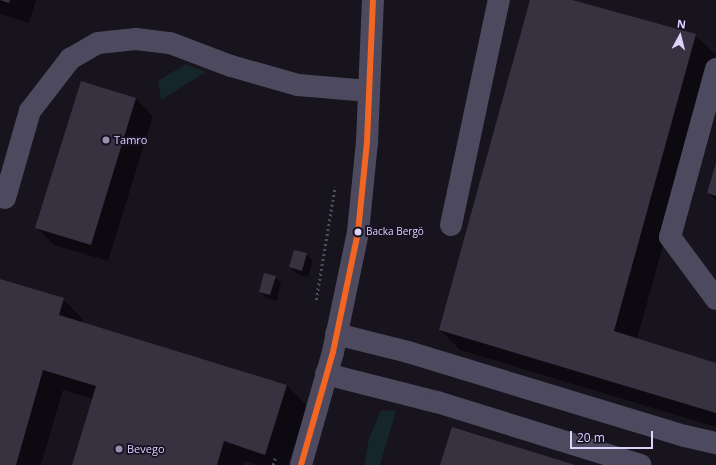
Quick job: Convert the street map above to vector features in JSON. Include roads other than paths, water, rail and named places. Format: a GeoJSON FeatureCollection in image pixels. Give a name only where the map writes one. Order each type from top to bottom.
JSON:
{"type":"FeatureCollection","features":[{"type":"Feature","properties":{"kind":"street"},"geometry":{"type":"LineString","coordinates":[[301,465],[336,334],[358,232],[370,91],[373,0]]}},
{"type":"Feature","properties":{"kind":"street"},"geometry":{"type":"LineString","coordinates":[[451,225],[499,0]]}},
{"type":"Feature","properties":{"kind":"street"},"geometry":{"type":"LineString","coordinates":[[5,198],[30,111],[70,59],[98,43],[136,39],[170,43],[231,66],[298,85],[370,91]]}},
{"type":"Feature","properties":{"kind":"street"},"geometry":{"type":"LineString","coordinates":[[716,69],[670,237],[716,299]]}},
{"type":"Feature","properties":{"kind":"street"},"geometry":{"type":"LineString","coordinates":[[336,334],[408,352],[685,436],[716,443]]}},
{"type":"Feature","properties":{"kind":"street"},"geometry":{"type":"LineString","coordinates":[[326,374],[437,402],[640,465]]}},
{"type":"Feature","properties":{"kind":"place","name":"Tamro"},"geometry":{"type":"Point","coordinates":[106,140]}},
{"type":"Feature","properties":{"kind":"place","name":"Backa Bergö"},"geometry":{"type":"Point","coordinates":[358,232]}},
{"type":"Feature","properties":{"kind":"place","name":"Bevego"},"geometry":{"type":"Point","coordinates":[119,449]}}]}
